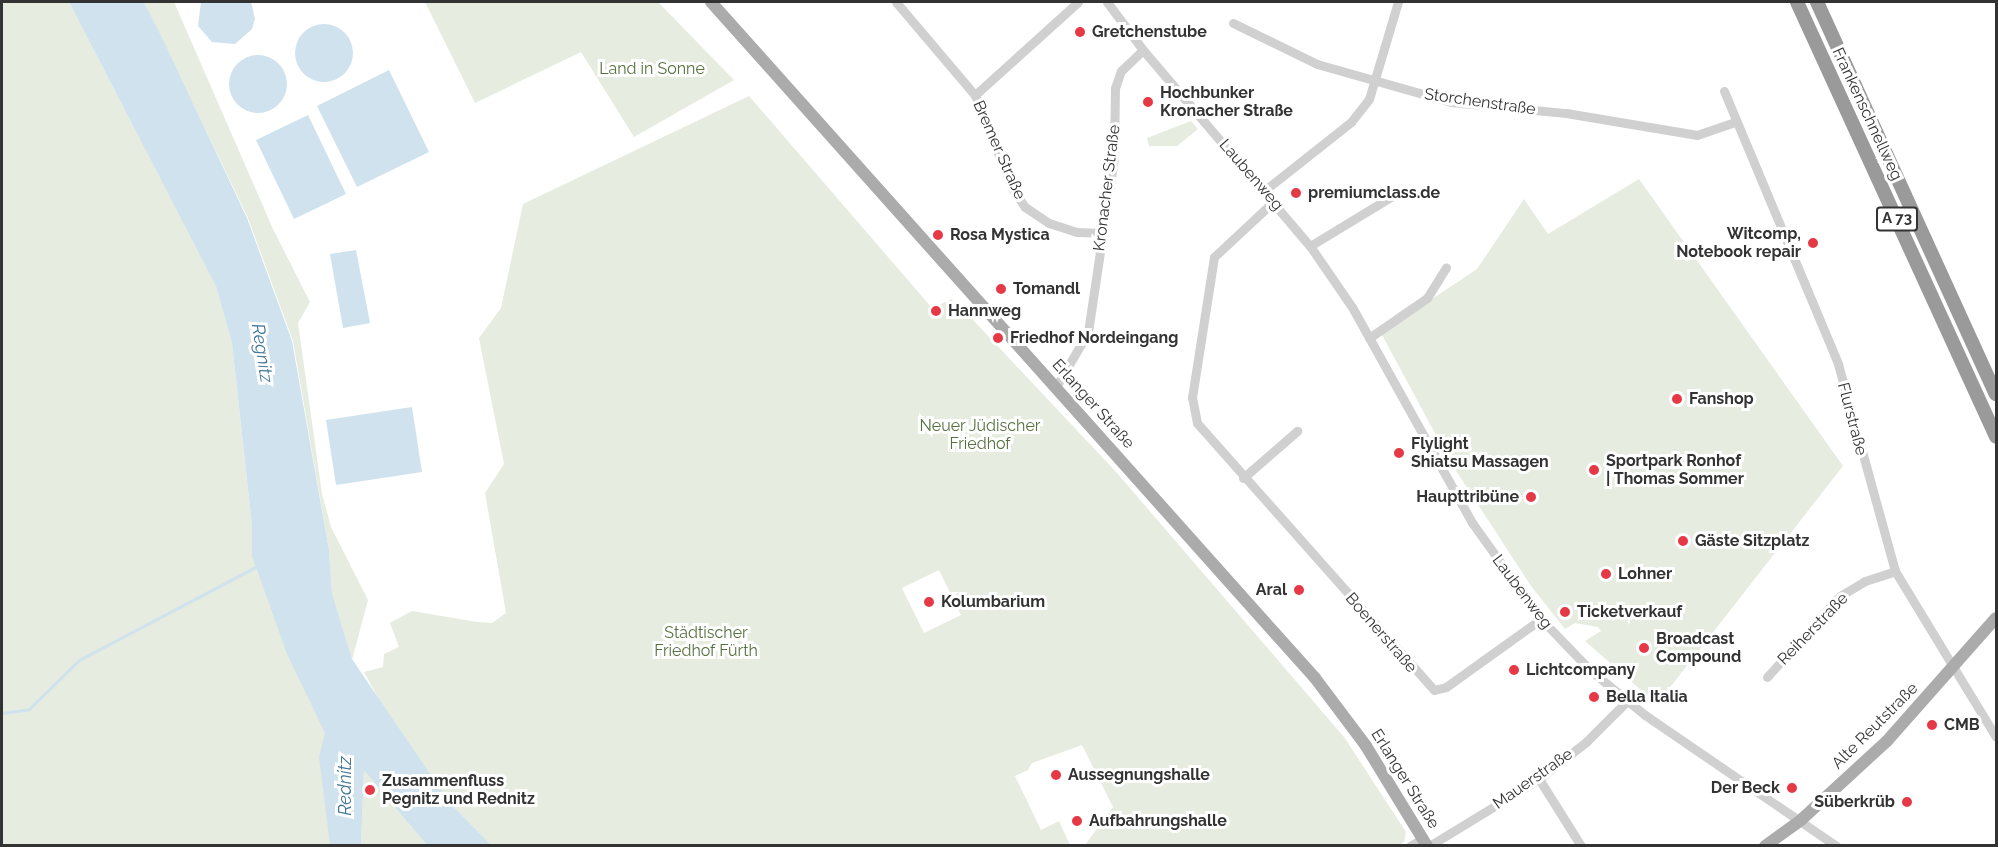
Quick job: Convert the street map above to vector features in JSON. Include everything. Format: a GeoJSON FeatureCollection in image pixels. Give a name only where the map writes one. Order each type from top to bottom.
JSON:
{"type":"FeatureCollection","features":[{"type":"Feature","properties":{"kind":"highway","name":"Frankenschnellweg"},"geometry":{"type":"LineString","coordinates":[[1797,2],[1996,437]]}},
{"type":"Feature","properties":{"kind":"highway","name":"Frankenschnellweg"},"geometry":{"type":"LineString","coordinates":[[1817,2],[1996,394]]}},
{"type":"Feature","properties":{"kind":"main road","name":"Erlanger Straße"},"geometry":{"type":"LineString","coordinates":[[711,2],[1315,678],[1366,746],[1426,843]]}},
{"type":"Feature","properties":{"kind":"main road","name":"Alte Reutstraße"},"geometry":{"type":"LineString","coordinates":[[1765,846],[1801,820],[1887,741],[1954,669],[1996,618]]}},
{"type":"Feature","properties":{"kind":"street","name":"Bremer Straße"},"geometry":{"type":"LineString","coordinates":[[896,2],[975,95],[1012,188],[1025,207],[1050,224],[1077,232],[1102,233]]}},
{"type":"Feature","properties":{"kind":"street"},"geometry":{"type":"LineString","coordinates":[[975,95],[1078,2]]}},
{"type":"Feature","properties":{"kind":"street"},"geometry":{"type":"LineString","coordinates":[[1107,2],[1143,50]]}},
{"type":"Feature","properties":{"kind":"street"},"geometry":{"type":"LineString","coordinates":[[1265,190],[1351,122],[1369,99],[1398,2]]}},
{"type":"Feature","properties":{"kind":"street","name":"Storchenstraße"},"geometry":{"type":"LineString","coordinates":[[1233,23],[1317,64],[1451,102],[1566,113],[1697,135],[1735,122]]}},
{"type":"Feature","properties":{"kind":"street","name":"Kronacher Straße"},"geometry":{"type":"LineString","coordinates":[[1056,387],[1088,333],[1116,138],[1115,88],[1121,71],[1143,50]]}},
{"type":"Feature","properties":{"kind":"street","name":"Laubenweg"},"geometry":{"type":"LineString","coordinates":[[1143,50],[1265,190],[1310,246],[1369,338],[1473,524],[1541,619],[1627,701],[1836,846]]}},
{"type":"Feature","properties":{"kind":"street","name":"Flurstraße"},"geometry":{"type":"LineString","coordinates":[[1724,91],[1838,364],[1895,571],[1996,736]]}},
{"type":"Feature","properties":{"kind":"street"},"geometry":{"type":"LineString","coordinates":[[1310,246],[1394,195]]}},
{"type":"Feature","properties":{"kind":"street","name":"Boenerstraße"},"geometry":{"type":"LineString","coordinates":[[1274,201],[1214,257],[1192,397],[1197,423],[1434,690],[1446,687],[1541,619]]}},
{"type":"Feature","properties":{"kind":"street"},"geometry":{"type":"LineString","coordinates":[[1369,338],[1427,298],[1446,268]]}},
{"type":"Feature","properties":{"kind":"street"},"geometry":{"type":"LineString","coordinates":[[1243,477],[1297,431]]}},
{"type":"Feature","properties":{"kind":"street","name":"Reiherstraße"},"geometry":{"type":"LineString","coordinates":[[1767,677],[1840,596],[1865,581],[1895,571]]}},
{"type":"Feature","properties":{"kind":"street","name":"Mauerstraße"},"geometry":{"type":"LineString","coordinates":[[1410,846],[1426,843],[1539,779],[1586,742],[1627,701]]}},
{"type":"Feature","properties":{"kind":"street"},"geometry":{"type":"LineString","coordinates":[[1539,779],[1581,846]]}},
{"type":"Feature","properties":{"kind":"green space"},"geometry":{"type":"Polygon","coordinates":[[[2,2],[69,2],[216,285],[232,343],[252,526],[326,733],[330,845],[2,846],[2,2]]]}},
{"type":"Feature","properties":{"kind":"green space"},"geometry":{"type":"Polygon","coordinates":[[[144,2],[174,2],[273,229],[310,302],[298,323],[322,494],[331,527],[368,600],[352,660],[332,593],[329,550],[293,341],[248,218],[144,2]]]}},
{"type":"Feature","properties":{"kind":"green space","name":"Land in Sonne"},"geometry":{"type":"Polygon","coordinates":[[[425,2],[658,2],[734,80],[634,137],[581,52],[475,103],[425,2]]]}},
{"type":"Feature","properties":{"kind":"green space","name":"Städtischer Friedhof Fürth"},"geometry":{"type":"Polygon","coordinates":[[[749,96],[932,308],[952,299],[955,306],[959,305],[1117,473],[1344,737],[1406,832],[1404,842],[1397,846],[1085,845],[1113,807],[1082,745],[1032,763],[1028,770],[1015,776],[1041,830],[1059,821],[1070,845],[491,845],[449,802],[386,712],[364,672],[383,667],[384,654],[399,647],[390,623],[412,611],[492,623],[506,613],[485,493],[504,464],[479,338],[501,308],[523,204],[749,96]],[[939,570],[902,588],[924,633],[961,615],[939,570]]]}},
{"type":"Feature","properties":{"kind":"green space"},"geometry":{"type":"Polygon","coordinates":[[[1191,121],[1198,129],[1177,146],[1149,146],[1147,138],[1191,121]]]}},
{"type":"Feature","properties":{"kind":"green space"},"geometry":{"type":"Polygon","coordinates":[[[1639,179],[1843,466],[1657,704],[1585,641],[1601,631],[1598,627],[1575,623],[1565,629],[1531,586],[1451,463],[1381,333],[1477,269],[1524,199],[1548,234],[1639,179]]]}},
{"type":"Feature","properties":{"kind":"green space"},"geometry":{"type":"Polygon","coordinates":[[[364,769],[399,808],[427,845],[361,846],[364,769]]]}},
{"type":"Feature","properties":{"kind":"water"},"geometry":{"type":"Polygon","coordinates":[[[69,2],[144,2],[247,218],[292,341],[329,550],[332,593],[352,659],[449,802],[491,845],[427,845],[364,770],[361,845],[330,845],[319,757],[325,733],[287,654],[252,556],[252,526],[232,343],[216,286],[69,2]]]}},
{"type":"Feature","properties":{"kind":"water"},"geometry":{"type":"Polygon","coordinates":[[[201,2],[251,2],[255,19],[252,29],[235,44],[212,42],[198,26],[201,2]]]}},
{"type":"Feature","properties":{"kind":"water"},"geometry":{"type":"Polygon","coordinates":[[[318,24],[330,24],[345,32],[353,47],[353,59],[345,74],[330,82],[318,82],[303,74],[295,59],[295,47],[303,32],[318,24]]]}},
{"type":"Feature","properties":{"kind":"water"},"geometry":{"type":"Polygon","coordinates":[[[252,55],[264,55],[279,63],[287,78],[287,90],[279,105],[264,113],[252,113],[237,105],[229,90],[229,78],[237,63],[252,55]]]}},
{"type":"Feature","properties":{"kind":"water"},"geometry":{"type":"Polygon","coordinates":[[[389,70],[429,152],[357,187],[317,106],[389,70]]]}},
{"type":"Feature","properties":{"kind":"water"},"geometry":{"type":"Polygon","coordinates":[[[308,115],[346,194],[294,219],[256,140],[308,115]]]}},
{"type":"Feature","properties":{"kind":"water"},"geometry":{"type":"Polygon","coordinates":[[[356,250],[370,323],[343,328],[330,254],[356,250]]]}},
{"type":"Feature","properties":{"kind":"water"},"geometry":{"type":"Polygon","coordinates":[[[412,407],[422,472],[336,485],[326,420],[412,407]]]}},
{"type":"Feature","properties":{"kind":"waterway"},"geometry":{"type":"LineString","coordinates":[[2,713],[29,709],[79,660],[259,565]]}},
{"type":"Feature","properties":{"kind":"place","name":"Gretchenstube"},"geometry":{"type":"Point","coordinates":[1080,32]}},
{"type":"Feature","properties":{"kind":"place","name":"Hochbunker Kronacher Straße"},"geometry":{"type":"Point","coordinates":[1148,102]}},
{"type":"Feature","properties":{"kind":"place","name":"premiumclass.de"},"geometry":{"type":"Point","coordinates":[1296,193]}},
{"type":"Feature","properties":{"kind":"place","name":"Rosa Mystica"},"geometry":{"type":"Point","coordinates":[938,235]}},
{"type":"Feature","properties":{"kind":"place","name":"Witcomp, Notebook repair"},"geometry":{"type":"Point","coordinates":[1813,243]}},
{"type":"Feature","properties":{"kind":"place","name":"Tomandl"},"geometry":{"type":"Point","coordinates":[1001,289]}},
{"type":"Feature","properties":{"kind":"place","name":"Hannweg"},"geometry":{"type":"Point","coordinates":[936,311]}},
{"type":"Feature","properties":{"kind":"place","name":"Friedhof Nordeingang"},"geometry":{"type":"Point","coordinates":[998,338]}},
{"type":"Feature","properties":{"kind":"place","name":"Fanshop"},"geometry":{"type":"Point","coordinates":[1677,399]}},
{"type":"Feature","properties":{"kind":"place","name":"Flylight Shiatsu Massagen"},"geometry":{"type":"Point","coordinates":[1399,453]}},
{"type":"Feature","properties":{"kind":"place","name":"Sportpark Ronhof | Thomas Sommer"},"geometry":{"type":"Point","coordinates":[1594,470]}},
{"type":"Feature","properties":{"kind":"place","name":"Haupttribüne"},"geometry":{"type":"Point","coordinates":[1531,497]}},
{"type":"Feature","properties":{"kind":"place","name":"Gäste Sitzplatz"},"geometry":{"type":"Point","coordinates":[1683,541]}},
{"type":"Feature","properties":{"kind":"place","name":"Lohner"},"geometry":{"type":"Point","coordinates":[1606,574]}},
{"type":"Feature","properties":{"kind":"place","name":"Aral"},"geometry":{"type":"Point","coordinates":[1299,590]}},
{"type":"Feature","properties":{"kind":"place","name":"Kolumbarium"},"geometry":{"type":"Point","coordinates":[929,602]}},
{"type":"Feature","properties":{"kind":"place","name":"Ticketverkauf"},"geometry":{"type":"Point","coordinates":[1565,612]}},
{"type":"Feature","properties":{"kind":"place","name":"Broadcast Compound"},"geometry":{"type":"Point","coordinates":[1644,648]}},
{"type":"Feature","properties":{"kind":"place","name":"Lichtcompany"},"geometry":{"type":"Point","coordinates":[1514,670]}},
{"type":"Feature","properties":{"kind":"place","name":"Bella Italia"},"geometry":{"type":"Point","coordinates":[1594,697]}},
{"type":"Feature","properties":{"kind":"place","name":"CMB"},"geometry":{"type":"Point","coordinates":[1932,725]}},
{"type":"Feature","properties":{"kind":"place","name":"Aussegnungshalle"},"geometry":{"type":"Point","coordinates":[1056,775]}},
{"type":"Feature","properties":{"kind":"place","name":"Der Beck"},"geometry":{"type":"Point","coordinates":[1792,788]}},
{"type":"Feature","properties":{"kind":"place","name":"Zusammenfluss Pegnitz und Rednitz"},"geometry":{"type":"Point","coordinates":[370,790]}},
{"type":"Feature","properties":{"kind":"place","name":"Süberkrüb"},"geometry":{"type":"Point","coordinates":[1907,802]}},
{"type":"Feature","properties":{"kind":"place","name":"Aufbahrungshalle"},"geometry":{"type":"Point","coordinates":[1077,821]}},
{"type":"Feature","properties":{"kind":"water label","name":"Regnitz"},"geometry":{"type":"Point","coordinates":[262,353]}},
{"type":"Feature","properties":{"kind":"water label","name":"Rednitz"},"geometry":{"type":"Point","coordinates":[345,786]}},
{"type":"Feature","properties":{"kind":"park label","name":"Neuer Jüdischer Friedhof"},"geometry":{"type":"Point","coordinates":[980,435]}}]}
